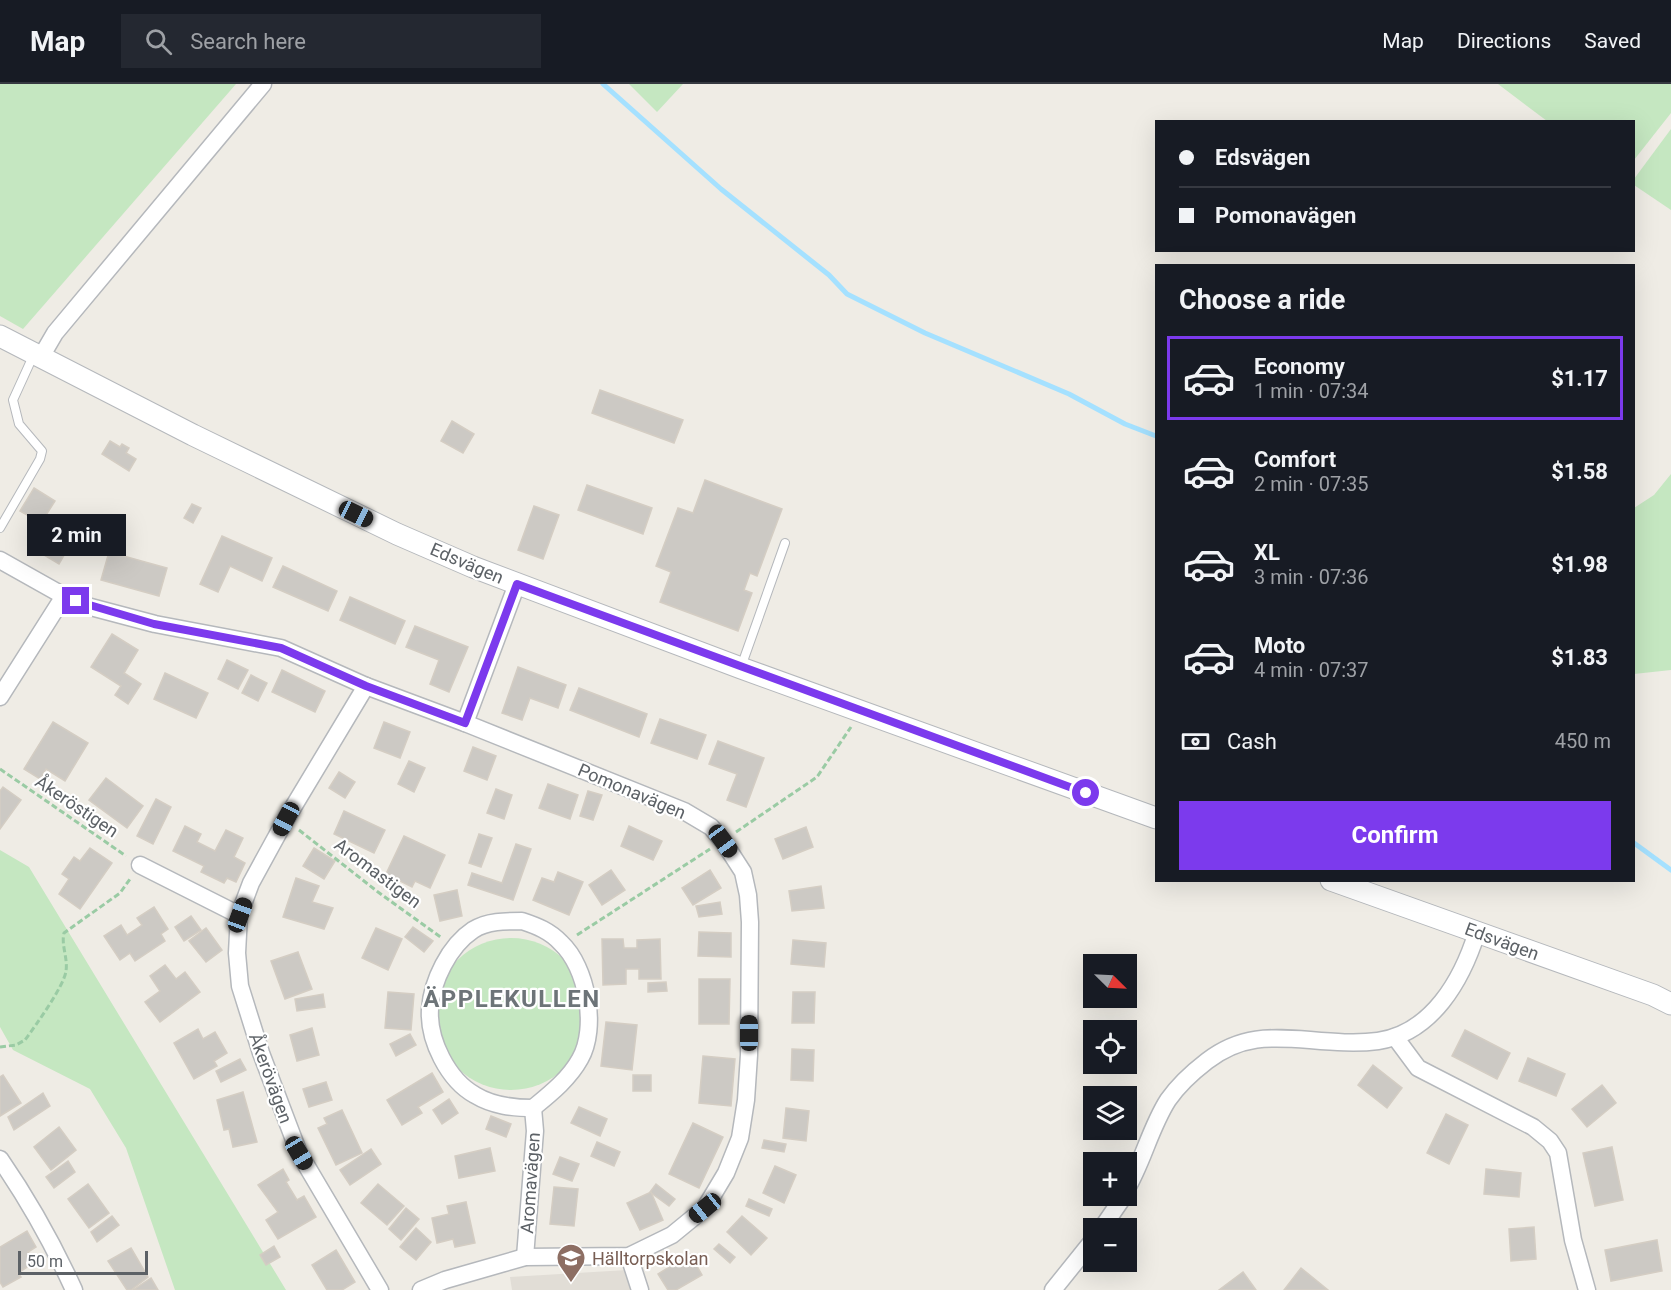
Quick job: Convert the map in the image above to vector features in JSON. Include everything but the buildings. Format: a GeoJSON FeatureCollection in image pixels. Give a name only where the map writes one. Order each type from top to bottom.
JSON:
{"type":"FeatureCollection","features":[{"type":"Feature","properties":{"kind":"street"},"geometry":{"type":"LineString","coordinates":[[37,356],[263,84]]}},
{"type":"Feature","properties":{"kind":"street","name":"Edsvägen"},"geometry":{"type":"LineString","coordinates":[[0,336],[193,435],[397,534],[517,584],[741,668],[1155,818]]}},
{"type":"Feature","properties":{"kind":"street","name":"Pomonavägen"},"geometry":{"type":"LineString","coordinates":[[0,560],[64,596],[87,606],[154,624],[281,648],[366,686],[684,811],[711,827],[743,872],[750,922],[749,1055],[746,1100],[740,1138],[726,1173],[705,1208],[672,1235],[629,1256],[525,1257],[445,1280],[421,1290]]}},
{"type":"Feature","properties":{"kind":"street"},"geometry":{"type":"LineString","coordinates":[[465,723],[517,584]]}},
{"type":"Feature","properties":{"kind":"street"},"geometry":{"type":"LineString","coordinates":[[0,697],[64,596]]}},
{"type":"Feature","properties":{"kind":"street","name":"Åkerövägen"},"geometry":{"type":"LineString","coordinates":[[366,686],[286,819],[251,883],[240,915],[237,953],[240,986],[299,1153],[380,1290]]}},
{"type":"Feature","properties":{"kind":"street"},"geometry":{"type":"LineString","coordinates":[[140,865],[240,915]]}},
{"type":"Feature","properties":{"kind":"street","name":"Edsvägen"},"geometry":{"type":"LineString","coordinates":[[1337,882],[1653,995],[1671,1004]]}},
{"type":"Feature","properties":{"kind":"street","name":"Aromavägen"},"geometry":{"type":"LineString","coordinates":[[522,921],[544,929],[563,944],[578,966],[588,996],[588,1025],[581,1058],[557,1089],[533,1108],[506,1107],[474,1095],[450,1072],[434,1041],[430,1010],[438,974],[456,948],[473,930],[493,922],[522,921]]}},
{"type":"Feature","properties":{"kind":"street"},"geometry":{"type":"LineString","coordinates":[[1137,1165],[1169,1098],[1207,1061],[1241,1042],[1267,1037],[1343,1042],[1377,1041],[1395,1037],[1426,1019],[1447,996],[1461,971],[1477,932]]}},
{"type":"Feature","properties":{"kind":"street"},"geometry":{"type":"LineString","coordinates":[[1395,1037],[1418,1068],[1533,1127],[1550,1141],[1558,1153],[1573,1240],[1587,1290]]}},
{"type":"Feature","properties":{"kind":"street","name":"Aromavägen"},"geometry":{"type":"LineString","coordinates":[[525,1257],[535,1131],[533,1108]]}},
{"type":"Feature","properties":{"kind":"street"},"geometry":{"type":"LineString","coordinates":[[0,1160],[26,1197],[59,1257],[74,1290]]}},
{"type":"Feature","properties":{"kind":"street"},"geometry":{"type":"LineString","coordinates":[[1053,1290],[1083,1253]]}},
{"type":"Feature","properties":{"kind":"street"},"geometry":{"type":"LineString","coordinates":[[629,1256],[640,1290]]}},
{"type":"Feature","properties":{"kind":"lane"},"geometry":{"type":"LineString","coordinates":[[0,528],[40,459],[42,451],[19,424],[13,400],[37,356]]}},
{"type":"Feature","properties":{"kind":"lane"},"geometry":{"type":"LineString","coordinates":[[741,668],[785,543]]}},
{"type":"Feature","properties":{"kind":"path"},"geometry":{"type":"LineString","coordinates":[[563,944],[723,841],[817,777],[863,711]]}},
{"type":"Feature","properties":{"kind":"path","name":"Åkeröstigen"},"geometry":{"type":"LineString","coordinates":[[0,769],[140,865]]}},
{"type":"Feature","properties":{"kind":"path","name":"Aromastigen"},"geometry":{"type":"LineString","coordinates":[[286,819],[378,892],[456,948]]}},
{"type":"Feature","properties":{"kind":"path"},"geometry":{"type":"LineString","coordinates":[[0,1047],[16,1045],[25,1040],[62,983],[67,966],[64,933],[120,893],[140,865]]}},
{"type":"Feature","properties":{"kind":"shaded area","name":"Hälltorpskolan"},"geometry":{"type":"Polygon","coordinates":[[[627,1270],[634,1290],[512,1290],[510,1277],[627,1270]]]}},
{"type":"Feature","properties":{"kind":"green space"},"geometry":{"type":"Polygon","coordinates":[[[0,84],[236,84],[23,329],[0,316],[0,84]]]}},
{"type":"Feature","properties":{"kind":"green space"},"geometry":{"type":"Polygon","coordinates":[[[629,84],[683,84],[657,112],[629,84]]]}},
{"type":"Feature","properties":{"kind":"green space"},"geometry":{"type":"Polygon","coordinates":[[[1498,84],[1671,84],[1671,113],[1635,159],[1635,120],[1546,120],[1498,84]]]}},
{"type":"Feature","properties":{"kind":"green space"},"geometry":{"type":"Polygon","coordinates":[[[1671,129],[1671,210],[1635,186],[1635,178],[1671,129]]]}},
{"type":"Feature","properties":{"kind":"green space"},"geometry":{"type":"Polygon","coordinates":[[[1671,474],[1671,670],[1635,674],[1635,507],[1654,495],[1671,474]]]}},
{"type":"Feature","properties":{"kind":"green space"},"geometry":{"type":"Polygon","coordinates":[[[0,850],[29,867],[286,1290],[175,1290],[126,1148],[90,1089],[13,1050],[0,1027],[0,850]]]}},
{"type":"Feature","properties":{"kind":"green space"},"geometry":{"type":"Polygon","coordinates":[[[511,938],[540,944],[565,960],[581,985],[587,1014],[581,1043],[565,1068],[540,1084],[511,1090],[482,1084],[457,1068],[441,1043],[435,1014],[441,985],[457,960],[482,944],[511,938]]]}},
{"type":"Feature","properties":{"kind":"waterway"},"geometry":{"type":"LineString","coordinates":[[603,84],[721,189],[829,275],[847,294],[925,333],[1069,394],[1125,424],[1155,436]]}},
{"type":"Feature","properties":{"kind":"waterway"},"geometry":{"type":"LineString","coordinates":[[1635,844],[1671,870]]}},
{"type":"Feature","properties":{"kind":"place","name":"Hälltorpskolan"},"geometry":{"type":"Point","coordinates":[571,1284]}},
{"type":"Feature","properties":{"kind":"district","name":"ÄPPLEKULLEN"},"geometry":{"type":"Point","coordinates":[512,999]}},
{"type":"Feature","properties":{"kind":"route"},"geometry":{"type":"LineString","coordinates":[[76,601],[154,624],[242,638],[281,648],[366,686],[465,723],[517,584],[1086,793]]}}]}
